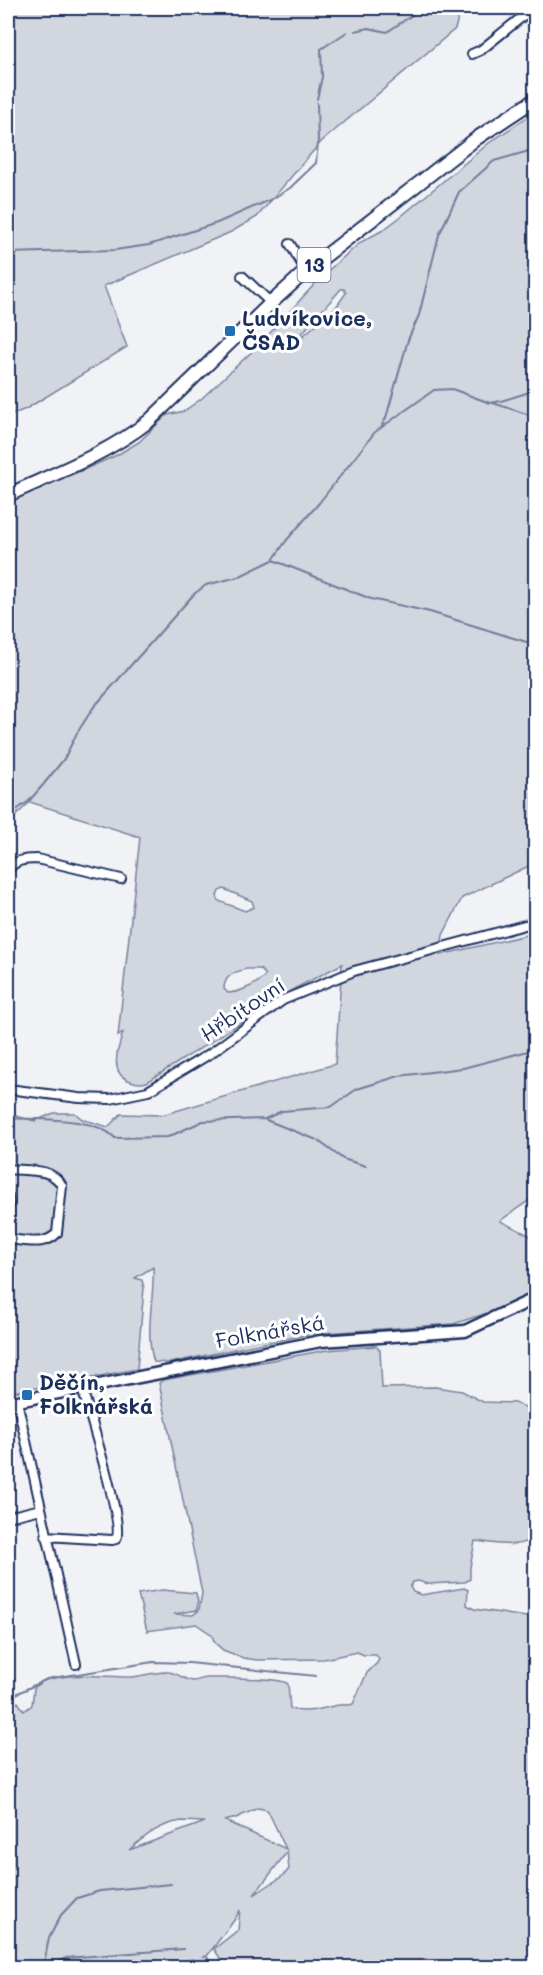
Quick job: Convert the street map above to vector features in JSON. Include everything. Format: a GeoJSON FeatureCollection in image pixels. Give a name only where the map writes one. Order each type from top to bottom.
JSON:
{"type":"FeatureCollection","features":[{"type":"Feature","properties":{"kind":"main road","name":"13"},"geometry":{"type":"LineString","coordinates":[[8,495],[108,449],[149,421],[306,271],[477,138],[536,99]]}},
{"type":"Feature","properties":{"kind":"street"},"geometry":{"type":"LineString","coordinates":[[472,54],[481,50],[533,8]]}},
{"type":"Feature","properties":{"kind":"street"},"geometry":{"type":"LineString","coordinates":[[290,244],[306,271]]}},
{"type":"Feature","properties":{"kind":"street"},"geometry":{"type":"LineString","coordinates":[[242,276],[271,303]]}},
{"type":"Feature","properties":{"kind":"street"},"geometry":{"type":"LineString","coordinates":[[8,871],[12,864],[22,860],[36,859],[122,879]]}},
{"type":"Feature","properties":{"kind":"street","name":"Hřbitovní"},"geometry":{"type":"LineString","coordinates":[[8,1089],[79,1098],[110,1099],[148,1091],[211,1053],[283,1000],[354,971],[536,922]]}},
{"type":"Feature","properties":{"kind":"street"},"geometry":{"type":"LineString","coordinates":[[8,1169],[54,1175],[62,1186],[57,1233],[53,1237],[42,1242],[8,1239]]}},
{"type":"Feature","properties":{"kind":"street"},"geometry":{"type":"LineString","coordinates":[[8,1196],[8,1209]]}},
{"type":"Feature","properties":{"kind":"street","name":"Folknářská"},"geometry":{"type":"LineString","coordinates":[[13,1402],[321,1341],[465,1331],[536,1298]]}},
{"type":"Feature","properties":{"kind":"street"},"geometry":{"type":"LineString","coordinates":[[46,1536],[112,1540],[118,1536],[113,1499],[82,1388]]}},
{"type":"Feature","properties":{"kind":"street"},"geometry":{"type":"LineString","coordinates":[[13,1402],[76,1664]]}},
{"type":"Feature","properties":{"kind":"street"},"geometry":{"type":"LineString","coordinates":[[8,1517],[40,1509]]}},
{"type":"Feature","properties":{"kind":"shaded area"},"geometry":{"type":"Polygon","coordinates":[[[8,8],[461,8],[455,29],[321,142],[257,217],[231,232],[104,286],[127,347],[26,409],[8,416],[8,8]]]}},
{"type":"Feature","properties":{"kind":"shaded area"},"geometry":{"type":"Polygon","coordinates":[[[535,112],[535,863],[462,898],[443,935],[440,955],[535,933],[535,1196],[500,1221],[535,1238],[535,1292],[503,1308],[453,1324],[311,1334],[170,1363],[154,1362],[150,1339],[153,1267],[135,1278],[142,1280],[144,1288],[137,1369],[8,1393],[8,1114],[35,1121],[54,1113],[75,1113],[82,1119],[108,1127],[121,1114],[162,1115],[335,1064],[342,964],[294,989],[147,1082],[138,1083],[128,1080],[118,1071],[116,1059],[123,1033],[118,1036],[140,837],[30,802],[8,823],[8,503],[117,455],[139,442],[167,415],[184,411],[201,399],[259,345],[323,275],[361,242],[399,218],[489,143],[535,112]],[[341,289],[289,348],[336,307],[346,293],[344,289],[341,289]],[[224,889],[219,891],[217,896],[219,901],[245,911],[254,907],[252,901],[224,889]],[[246,969],[234,973],[224,985],[228,993],[249,987],[266,975],[260,969],[246,969]]]}},
{"type":"Feature","properties":{"kind":"shaded area"},"geometry":{"type":"Polygon","coordinates":[[[376,1346],[380,1350],[382,1388],[435,1387],[462,1391],[483,1402],[514,1403],[535,1411],[535,1536],[515,1544],[475,1541],[470,1579],[465,1582],[428,1584],[418,1581],[413,1582],[410,1587],[413,1592],[421,1595],[464,1588],[468,1590],[467,1605],[474,1609],[526,1617],[535,1608],[535,1967],[226,1967],[214,1949],[238,1930],[240,1910],[207,1956],[203,1957],[207,1957],[216,1967],[177,1967],[194,1959],[157,1968],[8,1967],[8,1694],[14,1697],[10,1708],[18,1702],[24,1711],[32,1705],[34,1688],[53,1678],[80,1675],[131,1677],[168,1672],[193,1681],[207,1678],[236,1678],[283,1682],[288,1684],[290,1709],[310,1711],[353,1704],[367,1673],[377,1663],[379,1659],[376,1655],[364,1655],[357,1652],[324,1659],[257,1660],[243,1658],[223,1650],[215,1643],[211,1634],[196,1624],[147,1631],[138,1594],[162,1590],[196,1593],[197,1610],[174,1614],[193,1615],[199,1610],[202,1593],[159,1383],[163,1380],[327,1350],[376,1346]],[[258,1808],[225,1821],[286,1849],[267,1810],[258,1808]],[[181,1821],[153,1831],[129,1850],[205,1822],[181,1821]],[[287,1852],[254,1895],[284,1875],[289,1869],[287,1852]]]}},
{"type":"Feature","properties":{"kind":"waterway"},"geometry":{"type":"LineString","coordinates":[[355,31],[369,28],[387,32],[420,8]]}},
{"type":"Feature","properties":{"kind":"waterway"},"geometry":{"type":"LineString","coordinates":[[317,99],[322,77],[321,49],[347,32]]}},
{"type":"Feature","properties":{"kind":"waterway"},"geometry":{"type":"LineString","coordinates":[[8,253],[115,250],[149,245],[217,223],[272,199],[290,188],[316,163],[317,103]]}},
{"type":"Feature","properties":{"kind":"waterway"},"geometry":{"type":"LineString","coordinates":[[382,425],[408,340],[419,315],[439,235],[459,192],[494,161],[536,149]]}},
{"type":"Feature","properties":{"kind":"waterway"},"geometry":{"type":"LineString","coordinates":[[8,816],[29,801],[43,785],[64,759],[93,708],[194,594],[206,585],[238,577],[273,560],[375,432],[434,390],[452,389],[490,403],[536,390]]}},
{"type":"Feature","properties":{"kind":"waterway"},"geometry":{"type":"LineString","coordinates":[[493,403],[536,417]]}},
{"type":"Feature","properties":{"kind":"waterway"},"geometry":{"type":"LineString","coordinates":[[273,560],[371,599],[430,612],[536,645]]}},
{"type":"Feature","properties":{"kind":"waterway"},"geometry":{"type":"LineString","coordinates":[[8,1118],[50,1119],[80,1123],[106,1131],[115,1138],[168,1137],[203,1121],[265,1119],[282,1111],[331,1107],[357,1089],[399,1076],[463,1068],[536,1049]]}},
{"type":"Feature","properties":{"kind":"waterway"},"geometry":{"type":"LineString","coordinates":[[266,1120],[317,1140],[343,1159],[366,1166]]}},
{"type":"Feature","properties":{"kind":"waterway"},"geometry":{"type":"LineString","coordinates":[[8,1698],[47,1679],[153,1662],[189,1663],[316,1676]]}},
{"type":"Feature","properties":{"kind":"waterway"},"geometry":{"type":"LineString","coordinates":[[43,1968],[49,1938],[61,1915],[77,1898],[100,1891],[171,1884]]}},
{"type":"Feature","properties":{"kind":"waterway"},"geometry":{"type":"LineString","coordinates":[[46,1968],[66,1958],[183,1949]]}},
{"type":"Feature","properties":{"kind":"place","name":"Ludvíkovice, ČSAD"},"geometry":{"type":"Point","coordinates":[230,331]}},
{"type":"Feature","properties":{"kind":"place","name":"Děčín, Folknářská"},"geometry":{"type":"Point","coordinates":[27,1395]}}]}
